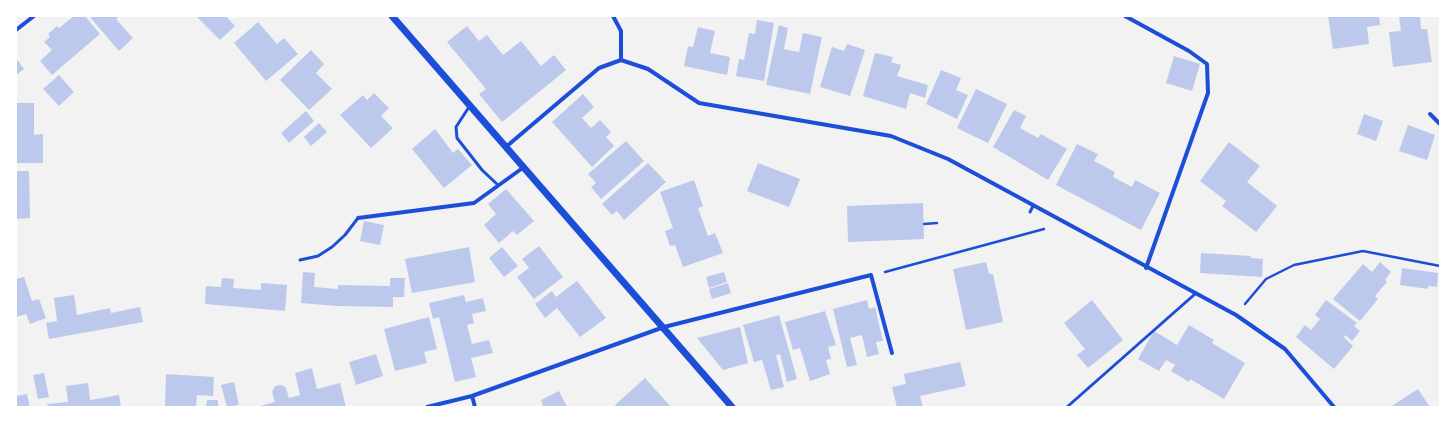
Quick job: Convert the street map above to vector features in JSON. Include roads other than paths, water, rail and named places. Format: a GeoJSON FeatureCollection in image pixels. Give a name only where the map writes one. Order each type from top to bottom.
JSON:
{"type":"FeatureCollection","features":[{"type":"Feature","properties":{"kind":"street"},"geometry":{"type":"LineString","coordinates":[[17,29],[34,16]]}},
{"type":"Feature","properties":{"kind":"street"},"geometry":{"type":"LineString","coordinates":[[392,16],[507,146],[732,407]]}},
{"type":"Feature","properties":{"kind":"street"},"geometry":{"type":"LineString","coordinates":[[613,16],[621,31],[621,60]]}},
{"type":"Feature","properties":{"kind":"street"},"geometry":{"type":"LineString","coordinates":[[1125,16],[1189,51],[1207,64],[1208,93],[1146,268]]}},
{"type":"Feature","properties":{"kind":"street"},"geometry":{"type":"LineString","coordinates":[[507,146],[599,68],[621,60],[648,69],[699,103],[891,136],[948,159],[1146,268],[1236,315],[1285,349],[1334,407]]}},
{"type":"Feature","properties":{"kind":"street"},"geometry":{"type":"LineString","coordinates":[[1430,114],[1440,124]]}},
{"type":"Feature","properties":{"kind":"street"},"geometry":{"type":"LineString","coordinates":[[358,218],[474,203],[524,167]]}},
{"type":"Feature","properties":{"kind":"street"},"geometry":{"type":"LineString","coordinates":[[427,407],[472,396],[664,327],[871,275],[892,353]]}},
{"type":"Feature","properties":{"kind":"street"},"geometry":{"type":"LineString","coordinates":[[472,396],[475,407]]}},
{"type":"Feature","properties":{"kind":"lane"},"geometry":{"type":"LineString","coordinates":[[470,105],[456,128],[457,138],[482,170],[498,186]]}},
{"type":"Feature","properties":{"kind":"lane"},"geometry":{"type":"LineString","coordinates":[[1030,212],[1034,206]]}},
{"type":"Feature","properties":{"kind":"lane"},"geometry":{"type":"LineString","coordinates":[[300,260],[318,256],[332,247],[346,235],[358,218]]}},
{"type":"Feature","properties":{"kind":"lane"},"geometry":{"type":"LineString","coordinates":[[1067,407],[1195,294]]}}]}
